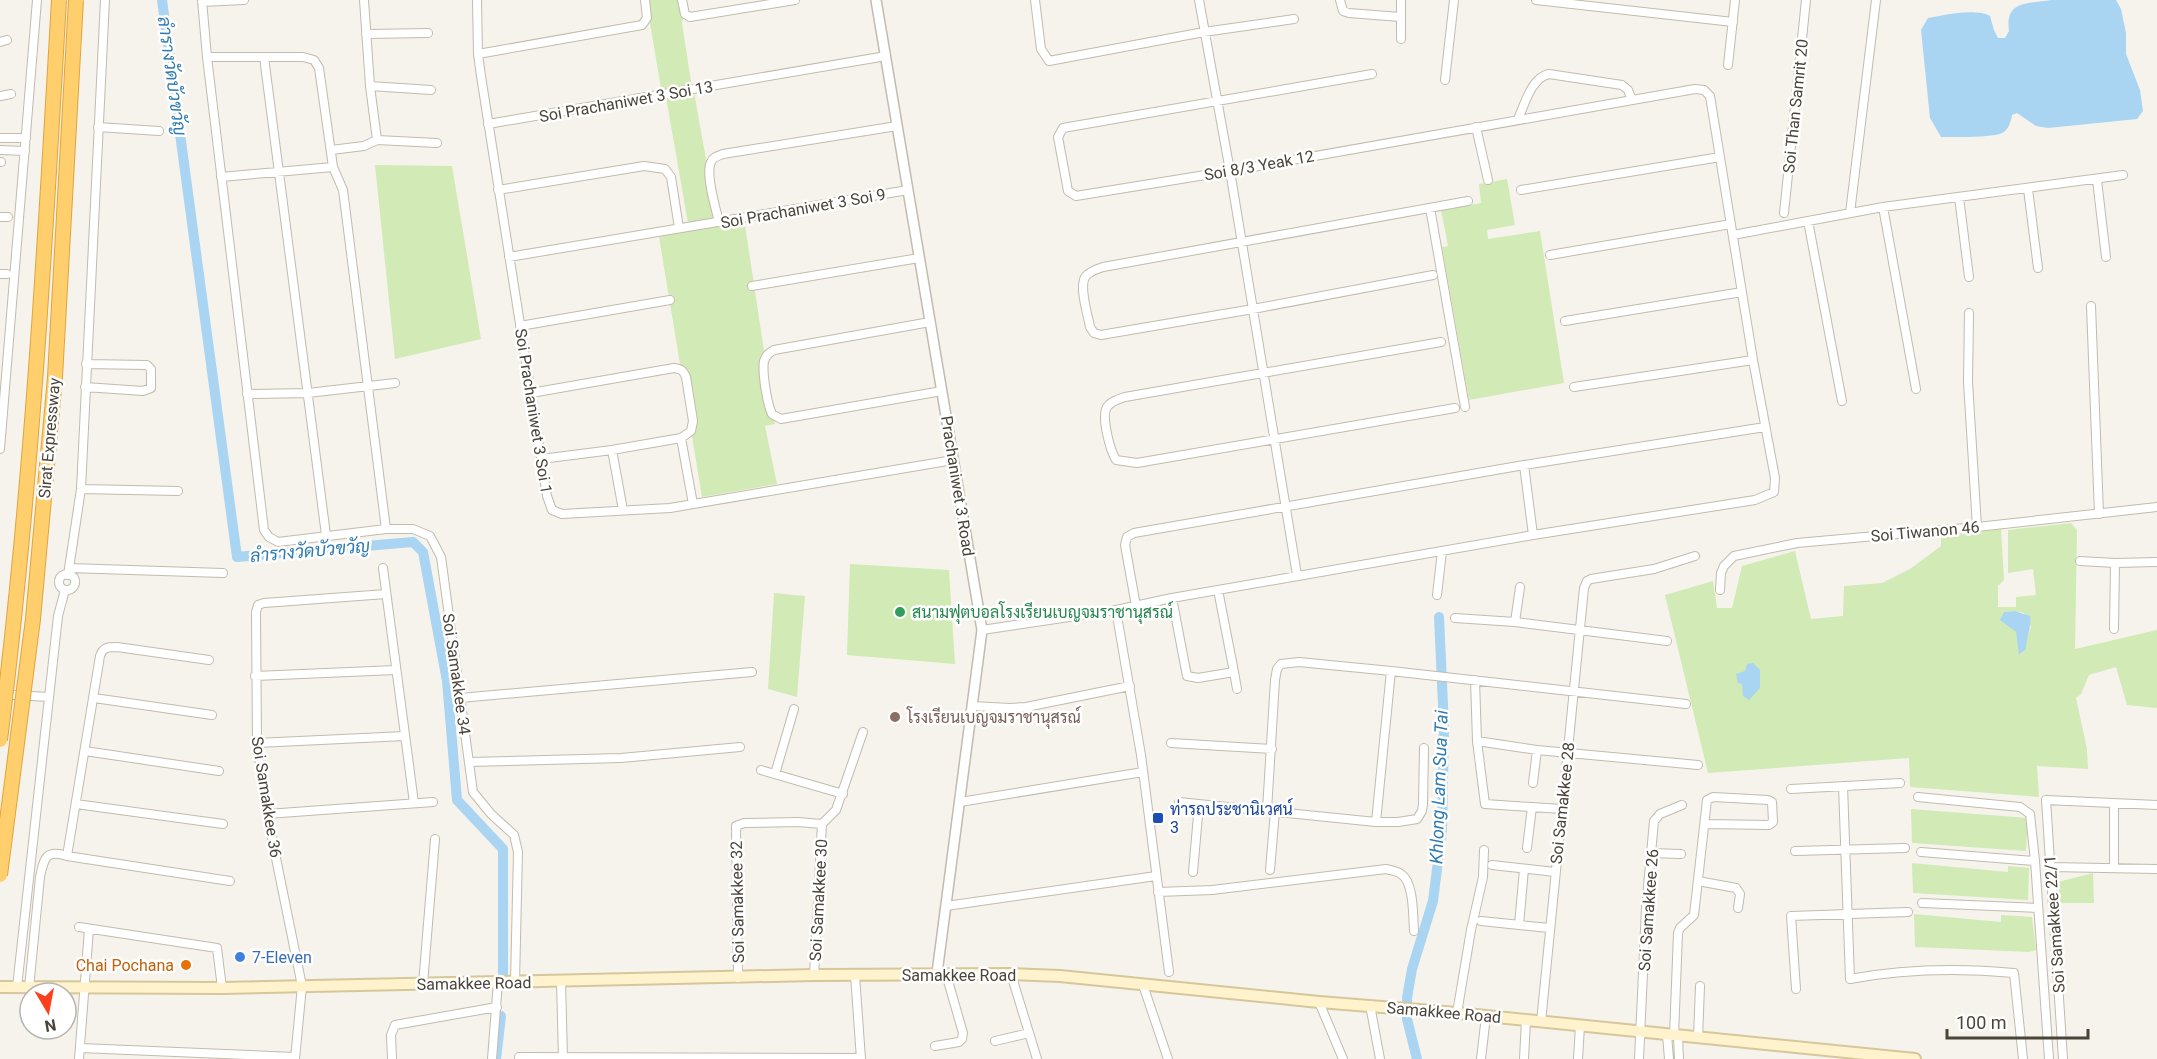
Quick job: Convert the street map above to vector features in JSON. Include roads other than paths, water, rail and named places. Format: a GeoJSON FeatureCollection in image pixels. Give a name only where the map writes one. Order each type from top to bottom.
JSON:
{"type":"FeatureCollection","features":[{"type":"Feature","properties":{"kind":"highway","name":"Sirat Expressway"},"geometry":{"type":"LineString","coordinates":[[0,740],[15,618],[38,342],[58,0]]}},
{"type":"Feature","properties":{"kind":"highway","name":"Sirat Expressway"},"geometry":{"type":"LineString","coordinates":[[0,875],[33,618],[55,377],[76,0]]}},
{"type":"Feature","properties":{"kind":"main road","name":"Samakkee Road"},"geometry":{"type":"LineString","coordinates":[[78,988],[222,988],[814,975],[1011,974],[1060,976],[1318,1002],[1457,1013],[1915,1059]]}},
{"type":"Feature","properties":{"kind":"main road","name":"Samakkee Road"},"geometry":{"type":"LineString","coordinates":[[0,987],[17,987]]}},
{"type":"Feature","properties":{"kind":"street"},"geometry":{"type":"LineString","coordinates":[[0,449],[37,0]]}},
{"type":"Feature","properties":{"kind":"street"},"geometry":{"type":"LineString","coordinates":[[17,987],[58,616],[64,590],[71,589],[75,584],[69,571],[81,489],[105,0]]}},
{"type":"Feature","properties":{"kind":"street"},"geometry":{"type":"LineString","coordinates":[[244,0],[202,1],[247,394],[308,393],[395,383]]}},
{"type":"Feature","properties":{"kind":"street"},"geometry":{"type":"LineString","coordinates":[[364,0],[370,86],[377,140]]}},
{"type":"Feature","properties":{"kind":"street"},"geometry":{"type":"LineString","coordinates":[[477,0],[478,54],[488,124]]}},
{"type":"Feature","properties":{"kind":"street"},"geometry":{"type":"LineString","coordinates":[[478,54],[642,25],[647,18],[645,0]]}},
{"type":"Feature","properties":{"kind":"street"},"geometry":{"type":"LineString","coordinates":[[682,0],[685,14],[693,17],[795,0]]}},
{"type":"Feature","properties":{"kind":"street","name":"Prachaniwet 3 Road"},"geometry":{"type":"LineString","coordinates":[[876,0],[982,630],[946,906],[941,974]]}},
{"type":"Feature","properties":{"kind":"street"},"geometry":{"type":"LineString","coordinates":[[1035,0],[1041,49],[1049,61],[1204,32],[1294,20]]}},
{"type":"Feature","properties":{"kind":"street"},"geometry":{"type":"LineString","coordinates":[[1198,0],[1230,171],[1297,576]]}},
{"type":"Feature","properties":{"kind":"street"},"geometry":{"type":"LineString","coordinates":[[1340,0],[1343,11],[1349,13],[1400,17]]}},
{"type":"Feature","properties":{"kind":"street"},"geometry":{"type":"LineString","coordinates":[[1401,0],[1401,39]]}},
{"type":"Feature","properties":{"kind":"street"},"geometry":{"type":"LineString","coordinates":[[1445,80],[1454,0]]}},
{"type":"Feature","properties":{"kind":"street"},"geometry":{"type":"LineString","coordinates":[[1536,0],[1733,21]]}},
{"type":"Feature","properties":{"kind":"street"},"geometry":{"type":"LineString","coordinates":[[1728,65],[1735,0]]}},
{"type":"Feature","properties":{"kind":"street","name":"Soi Than Samrit 20"},"geometry":{"type":"LineString","coordinates":[[1784,213],[1806,0]]}},
{"type":"Feature","properties":{"kind":"street"},"geometry":{"type":"LineString","coordinates":[[1850,213],[1876,0]]}},
{"type":"Feature","properties":{"kind":"street"},"geometry":{"type":"LineString","coordinates":[[366,34],[428,33]]}},
{"type":"Feature","properties":{"kind":"street","name":"Soi Prachaniwet 3 Soi 13"},"geometry":{"type":"LineString","coordinates":[[488,124],[886,56]]}},
{"type":"Feature","properties":{"kind":"street"},"geometry":{"type":"LineString","coordinates":[[207,57],[303,57],[314,60],[320,68],[333,167],[343,190],[386,529]]}},
{"type":"Feature","properties":{"kind":"street"},"geometry":{"type":"LineString","coordinates":[[264,57],[326,535]]}},
{"type":"Feature","properties":{"kind":"street"},"geometry":{"type":"LineString","coordinates":[[1217,102],[1372,74]]}},
{"type":"Feature","properties":{"kind":"street"},"geometry":{"type":"LineString","coordinates":[[1518,119],[1534,84],[1541,77],[1549,74],[1622,85],[1628,90],[1632,100]]}},
{"type":"Feature","properties":{"kind":"street"},"geometry":{"type":"LineString","coordinates":[[370,86],[431,90]]}},
{"type":"Feature","properties":{"kind":"street","name":"Soi 8/3 Yeak 12"},"geometry":{"type":"LineString","coordinates":[[1217,102],[1063,128],[1058,137],[1068,191],[1071,195],[1076,196],[1230,171],[1695,89],[1704,90],[1710,96],[1720,157]]}},
{"type":"Feature","properties":{"kind":"street"},"geometry":{"type":"LineString","coordinates":[[0,96],[11,94]]}},
{"type":"Feature","properties":{"kind":"street","name":"Soi Prachaniwet 3 Soi 1"},"geometry":{"type":"LineString","coordinates":[[488,124],[547,496],[552,510],[562,513],[670,508],[953,460]]}},
{"type":"Feature","properties":{"kind":"street"},"geometry":{"type":"LineString","coordinates":[[718,222],[709,173],[710,163],[714,158],[723,154],[897,126]]}},
{"type":"Feature","properties":{"kind":"street"},"geometry":{"type":"LineString","coordinates":[[98,127],[159,131]]}},
{"type":"Feature","properties":{"kind":"street"},"geometry":{"type":"LineString","coordinates":[[1476,127],[1488,180]]}},
{"type":"Feature","properties":{"kind":"street"},"geometry":{"type":"LineString","coordinates":[[0,138],[26,138]]}},
{"type":"Feature","properties":{"kind":"street"},"geometry":{"type":"LineString","coordinates":[[331,150],[364,146],[377,140],[437,143]]}},
{"type":"Feature","properties":{"kind":"street"},"geometry":{"type":"LineString","coordinates":[[0,150],[25,151]]}},
{"type":"Feature","properties":{"kind":"street"},"geometry":{"type":"LineString","coordinates":[[982,630],[1116,610],[1172,598],[1442,551],[1755,501],[1774,492],[1775,478],[1720,157],[1521,190]]}},
{"type":"Feature","properties":{"kind":"street"},"geometry":{"type":"LineString","coordinates":[[498,190],[644,166],[665,169],[671,177],[679,228]]}},
{"type":"Feature","properties":{"kind":"street"},"geometry":{"type":"LineString","coordinates":[[221,177],[333,167]]}},
{"type":"Feature","properties":{"kind":"street"},"geometry":{"type":"LineString","coordinates":[[1733,235],[1883,207],[2123,175]]}},
{"type":"Feature","properties":{"kind":"street"},"geometry":{"type":"LineString","coordinates":[[2097,180],[2106,257]]}},
{"type":"Feature","properties":{"kind":"street"},"geometry":{"type":"LineString","coordinates":[[2028,189],[2038,268]]}},
{"type":"Feature","properties":{"kind":"street","name":"Soi Prachaniwet 3 Soi 9"},"geometry":{"type":"LineString","coordinates":[[509,257],[908,190]]}},
{"type":"Feature","properties":{"kind":"street"},"geometry":{"type":"LineString","coordinates":[[1959,197],[1969,277]]}},
{"type":"Feature","properties":{"kind":"street"},"geometry":{"type":"LineString","coordinates":[[1433,275],[1101,335],[1094,333],[1090,327],[1082,284],[1090,272],[1103,267],[1468,201]]}},
{"type":"Feature","properties":{"kind":"street"},"geometry":{"type":"LineString","coordinates":[[1883,207],[1916,389]]}},
{"type":"Feature","properties":{"kind":"street"},"geometry":{"type":"LineString","coordinates":[[1430,208],[1465,407]]}},
{"type":"Feature","properties":{"kind":"street"},"geometry":{"type":"LineString","coordinates":[[1808,221],[1842,401]]}},
{"type":"Feature","properties":{"kind":"street"},"geometry":{"type":"LineString","coordinates":[[1550,255],[1731,224]]}},
{"type":"Feature","properties":{"kind":"street"},"geometry":{"type":"LineString","coordinates":[[752,286],[920,258]]}},
{"type":"Feature","properties":{"kind":"street"},"geometry":{"type":"LineString","coordinates":[[1565,321],[1742,292]]}},
{"type":"Feature","properties":{"kind":"street"},"geometry":{"type":"LineString","coordinates":[[520,326],[670,300]]}},
{"type":"Feature","properties":{"kind":"street"},"geometry":{"type":"LineString","coordinates":[[2091,306],[2099,514]]}},
{"type":"Feature","properties":{"kind":"street"},"geometry":{"type":"LineString","coordinates":[[1969,313],[1968,382],[1977,527]]}},
{"type":"Feature","properties":{"kind":"street"},"geometry":{"type":"LineString","coordinates":[[930,322],[774,350],[769,353],[764,362],[770,410],[776,418],[780,419],[942,391]]}},
{"type":"Feature","properties":{"kind":"street"},"geometry":{"type":"LineString","coordinates":[[1441,342],[1125,397],[1107,407],[1104,417],[1112,454],[1116,460],[1137,463],[1455,408]]}},
{"type":"Feature","properties":{"kind":"street"},"geometry":{"type":"LineString","coordinates":[[1574,387],[1753,360]]}},
{"type":"Feature","properties":{"kind":"street"},"geometry":{"type":"LineString","coordinates":[[85,387],[144,391],[151,388],[151,369],[147,365],[86,364]]}},
{"type":"Feature","properties":{"kind":"street"},"geometry":{"type":"LineString","coordinates":[[531,393],[674,368],[684,371],[689,399],[693,427],[681,438],[542,459]]}},
{"type":"Feature","properties":{"kind":"street","name":"Soi Samakkee 34"},"geometry":{"type":"LineString","coordinates":[[247,394],[262,520],[264,530],[269,537],[278,542],[386,529],[413,529],[430,537],[441,557],[473,792],[491,814],[514,835],[518,852],[515,982]]}},
{"type":"Feature","properties":{"kind":"street"},"geometry":{"type":"LineString","coordinates":[[1136,606],[1125,545],[1127,537],[1134,533],[1524,465],[1765,427]]}},
{"type":"Feature","properties":{"kind":"street"},"geometry":{"type":"LineString","coordinates":[[681,438],[693,504]]}},
{"type":"Feature","properties":{"kind":"street"},"geometry":{"type":"LineString","coordinates":[[612,450],[623,510]]}},
{"type":"Feature","properties":{"kind":"street"},"geometry":{"type":"LineString","coordinates":[[1524,465],[1533,536]]}},
{"type":"Feature","properties":{"kind":"street"},"geometry":{"type":"LineString","coordinates":[[81,489],[178,491]]}},
{"type":"Feature","properties":{"kind":"street","name":"Soi Tiwanon 46"},"geometry":{"type":"LineString","coordinates":[[1720,590],[1721,573],[1724,566],[1734,556],[1809,541],[1977,527],[2157,507]]}},
{"type":"Feature","properties":{"kind":"street"},"geometry":{"type":"LineString","coordinates":[[1437,595],[1442,551]]}},
{"type":"Feature","properties":{"kind":"street","name":"Soi Samakkee 28"},"geometry":{"type":"LineString","coordinates":[[1541,1022],[1573,691],[1586,584],[1593,578],[1654,569],[1695,556]]}},
{"type":"Feature","properties":{"kind":"street"},"geometry":{"type":"LineString","coordinates":[[2080,561],[2157,562]]}},
{"type":"Feature","properties":{"kind":"street"},"geometry":{"type":"LineString","coordinates":[[2114,629],[2115,563]]}},
{"type":"Feature","properties":{"kind":"street"},"geometry":{"type":"LineString","coordinates":[[383,568],[414,803]]}},
{"type":"Feature","properties":{"kind":"street"},"geometry":{"type":"LineString","coordinates":[[69,571],[223,573]]}},
{"type":"Feature","properties":{"kind":"street"},"geometry":{"type":"LineString","coordinates":[[1515,622],[1520,587]]}},
{"type":"Feature","properties":{"kind":"street"},"geometry":{"type":"LineString","coordinates":[[1218,590],[1238,689]]}},
{"type":"Feature","properties":{"kind":"street","name":"Soi Samakkee 36"},"geometry":{"type":"LineString","coordinates":[[295,1058],[302,986],[267,814],[257,743],[255,622],[258,605],[386,594]]}},
{"type":"Feature","properties":{"kind":"street"},"geometry":{"type":"LineString","coordinates":[[1172,598],[1187,676],[1198,678],[1234,672]]}},
{"type":"Feature","properties":{"kind":"street"},"geometry":{"type":"LineString","coordinates":[[1116,610],[1143,772],[1169,972]]}},
{"type":"Feature","properties":{"kind":"street"},"geometry":{"type":"LineString","coordinates":[[1455,618],[1515,622],[1667,640]]}},
{"type":"Feature","properties":{"kind":"street"},"geometry":{"type":"LineString","coordinates":[[67,856],[102,650],[107,647],[117,647],[209,660]]}},
{"type":"Feature","properties":{"kind":"street"},"geometry":{"type":"LineString","coordinates":[[1270,870],[1275,680],[1276,669],[1281,664],[1299,662],[1391,671],[1686,704]]}},
{"type":"Feature","properties":{"kind":"street"},"geometry":{"type":"LineString","coordinates":[[255,676],[396,670]]}},
{"type":"Feature","properties":{"kind":"street"},"geometry":{"type":"LineString","coordinates":[[1376,822],[1391,671]]}},
{"type":"Feature","properties":{"kind":"street"},"geometry":{"type":"LineString","coordinates":[[460,698],[752,672]]}},
{"type":"Feature","properties":{"kind":"street"},"geometry":{"type":"LineString","coordinates":[[1475,680],[1477,741],[1485,804],[1562,809]]}},
{"type":"Feature","properties":{"kind":"street"},"geometry":{"type":"LineString","coordinates":[[972,706],[1026,707],[1130,686]]}},
{"type":"Feature","properties":{"kind":"street"},"geometry":{"type":"LineString","coordinates":[[0,689],[14,695],[49,697]]}},
{"type":"Feature","properties":{"kind":"street"},"geometry":{"type":"LineString","coordinates":[[94,698],[212,716]]}},
{"type":"Feature","properties":{"kind":"street"},"geometry":{"type":"LineString","coordinates":[[775,774],[794,709]]}},
{"type":"Feature","properties":{"kind":"street"},"geometry":{"type":"LineString","coordinates":[[822,824],[836,810],[863,732]]}},
{"type":"Feature","properties":{"kind":"street"},"geometry":{"type":"LineString","coordinates":[[257,743],[405,736]]}},
{"type":"Feature","properties":{"kind":"street"},"geometry":{"type":"LineString","coordinates":[[1477,741],[1537,750],[1698,765]]}},
{"type":"Feature","properties":{"kind":"street"},"geometry":{"type":"LineString","coordinates":[[1171,743],[1272,749]]}},
{"type":"Feature","properties":{"kind":"street"},"geometry":{"type":"LineString","coordinates":[[469,762],[621,758],[740,747]]}},
{"type":"Feature","properties":{"kind":"street"},"geometry":{"type":"LineString","coordinates":[[1179,802],[1376,822],[1416,819],[1422,811],[1424,748]]}},
{"type":"Feature","properties":{"kind":"street"},"geometry":{"type":"LineString","coordinates":[[1533,783],[1537,750]]}},
{"type":"Feature","properties":{"kind":"street"},"geometry":{"type":"LineString","coordinates":[[86,751],[219,771]]}},
{"type":"Feature","properties":{"kind":"street"},"geometry":{"type":"LineString","coordinates":[[761,770],[843,794]]}},
{"type":"Feature","properties":{"kind":"street"},"geometry":{"type":"LineString","coordinates":[[960,802],[1143,772]]}},
{"type":"Feature","properties":{"kind":"street"},"geometry":{"type":"LineString","coordinates":[[1791,789],[1900,783]]}},
{"type":"Feature","properties":{"kind":"street"},"geometry":{"type":"LineString","coordinates":[[1843,786],[1850,979],[1880,973],[1969,969],[2014,973],[2023,1059]]}},
{"type":"Feature","properties":{"kind":"street"},"geometry":{"type":"LineString","coordinates":[[1918,797],[2020,807],[2026,810],[2031,822],[2035,861],[2049,1059]]}},
{"type":"Feature","properties":{"kind":"street"},"geometry":{"type":"LineString","coordinates":[[1669,1059],[1673,1036],[1678,933],[1680,928],[1694,915],[1707,800],[1709,798],[1772,802],[1773,822],[1769,825],[1705,824]]}},
{"type":"Feature","properties":{"kind":"street","name":"Soi Samakkee 22/1"},"geometry":{"type":"LineString","coordinates":[[2063,1059],[2046,800],[2114,804]]}},
{"type":"Feature","properties":{"kind":"street"},"geometry":{"type":"LineString","coordinates":[[267,814],[433,802]]}},
{"type":"Feature","properties":{"kind":"street"},"geometry":{"type":"LineString","coordinates":[[76,804],[223,824]]}},
{"type":"Feature","properties":{"kind":"street"},"geometry":{"type":"LineString","coordinates":[[1193,872],[1199,804]]}},
{"type":"Feature","properties":{"kind":"street"},"geometry":{"type":"LineString","coordinates":[[2114,868],[2114,804],[2157,806]]}},
{"type":"Feature","properties":{"kind":"street","name":"Soi Samakkee 26"},"geometry":{"type":"LineString","coordinates":[[1639,1059],[1646,908],[1656,818],[1666,810],[1682,805]]}},
{"type":"Feature","properties":{"kind":"street"},"geometry":{"type":"LineString","coordinates":[[1527,848],[1532,807]]}},
{"type":"Feature","properties":{"kind":"street","name":"Soi Samakkee 32"},"geometry":{"type":"LineString","coordinates":[[738,978],[736,826],[744,823],[776,822],[822,824]]}},
{"type":"Feature","properties":{"kind":"street","name":"Soi Samakkee 30"},"geometry":{"type":"LineString","coordinates":[[814,975],[822,824]]}},
{"type":"Feature","properties":{"kind":"street"},"geometry":{"type":"LineString","coordinates":[[423,984],[435,839]]}},
{"type":"Feature","properties":{"kind":"street"},"geometry":{"type":"LineString","coordinates":[[1795,851],[1905,848]]}},
{"type":"Feature","properties":{"kind":"street"},"geometry":{"type":"LineString","coordinates":[[1457,1013],[1482,879],[1484,850]]}},
{"type":"Feature","properties":{"kind":"street"},"geometry":{"type":"LineString","coordinates":[[1921,852],[2035,861]]}},
{"type":"Feature","properties":{"kind":"street"},"geometry":{"type":"LineString","coordinates":[[30,981],[40,877],[44,860],[48,856],[56,853],[230,881]]}},
{"type":"Feature","properties":{"kind":"street"},"geometry":{"type":"LineString","coordinates":[[1651,853],[1681,854]]}},
{"type":"Feature","properties":{"kind":"street"},"geometry":{"type":"LineString","coordinates":[[1492,865],[1555,872]]}},
{"type":"Feature","properties":{"kind":"street"},"geometry":{"type":"LineString","coordinates":[[2050,867],[2157,869]]}},
{"type":"Feature","properties":{"kind":"street"},"geometry":{"type":"LineString","coordinates":[[1519,925],[1524,868]]}},
{"type":"Feature","properties":{"kind":"street"},"geometry":{"type":"LineString","coordinates":[[1158,892],[1212,890],[1386,869],[1400,873],[1407,880],[1411,893],[1414,930]]}},
{"type":"Feature","properties":{"kind":"street"},"geometry":{"type":"LineString","coordinates":[[946,906],[1156,876]]}},
{"type":"Feature","properties":{"kind":"street"},"geometry":{"type":"LineString","coordinates":[[1698,881],[1736,888],[1740,894],[1738,908]]}},
{"type":"Feature","properties":{"kind":"street"},"geometry":{"type":"LineString","coordinates":[[1922,903],[2038,908]]}},
{"type":"Feature","properties":{"kind":"street"},"geometry":{"type":"LineString","coordinates":[[1796,989],[1791,916],[1908,912]]}},
{"type":"Feature","properties":{"kind":"street"},"geometry":{"type":"LineString","coordinates":[[1481,921],[1550,928]]}},
{"type":"Feature","properties":{"kind":"street"},"geometry":{"type":"LineString","coordinates":[[79,927],[217,948],[222,988]]}},
{"type":"Feature","properties":{"kind":"street"},"geometry":{"type":"LineString","coordinates":[[79,1059],[88,929]]}},
{"type":"Feature","properties":{"kind":"street"},"geometry":{"type":"LineString","coordinates":[[935,1046],[958,1042],[962,1039],[963,1033],[941,974]]}},
{"type":"Feature","properties":{"kind":"street"},"geometry":{"type":"LineString","coordinates":[[1011,974],[1037,1059]]}},
{"type":"Feature","properties":{"kind":"street"},"geometry":{"type":"LineString","coordinates":[[519,1057],[861,1058],[855,975]]}},
{"type":"Feature","properties":{"kind":"street"},"geometry":{"type":"LineString","coordinates":[[561,981],[563,1058]]}},
{"type":"Feature","properties":{"kind":"street"},"geometry":{"type":"LineString","coordinates":[[492,1059],[498,982]]}},
{"type":"Feature","properties":{"kind":"street"},"geometry":{"type":"LineString","coordinates":[[1143,985],[1168,1059]]}},
{"type":"Feature","properties":{"kind":"street"},"geometry":{"type":"LineString","coordinates":[[1698,1038],[1700,986]]}},
{"type":"Feature","properties":{"kind":"street"},"geometry":{"type":"LineString","coordinates":[[1318,1002],[1343,1059]]}},
{"type":"Feature","properties":{"kind":"street"},"geometry":{"type":"LineString","coordinates":[[1370,1005],[1380,1059]]}},
{"type":"Feature","properties":{"kind":"street"},"geometry":{"type":"LineString","coordinates":[[392,1059],[391,1035],[395,1025],[497,1007]]}},
{"type":"Feature","properties":{"kind":"street"},"geometry":{"type":"LineString","coordinates":[[1481,1059],[1486,1016]]}},
{"type":"Feature","properties":{"kind":"street"},"geometry":{"type":"LineString","coordinates":[[1524,1059],[1526,1020]]}},
{"type":"Feature","properties":{"kind":"street"},"geometry":{"type":"LineString","coordinates":[[1578,1059],[1580,1026]]}},
{"type":"Feature","properties":{"kind":"street"},"geometry":{"type":"LineString","coordinates":[[995,1041],[1029,1033]]}},
{"type":"Feature","properties":{"kind":"street"},"geometry":{"type":"LineString","coordinates":[[1673,1036],[1679,1059]]}},
{"type":"Feature","properties":{"kind":"street"},"geometry":{"type":"LineString","coordinates":[[80,1048],[295,1058]]}},
{"type":"Feature","properties":{"kind":"water"},"geometry":{"type":"Polygon","coordinates":[[[2052,0],[2116,0],[2121,9],[2126,33],[2126,54],[2140,90],[2143,111],[2137,119],[2048,128],[2036,126],[2017,113],[2012,115],[2006,130],[1999,134],[1941,137],[1930,118],[1921,30],[1928,18],[1960,13],[1984,14],[1990,16],[1998,38],[2005,38],[2014,9],[2026,3],[2052,0]]]}},
{"type":"Feature","properties":{"kind":"water"},"geometry":{"type":"Polygon","coordinates":[[[2015,611],[2030,616],[2026,649],[2019,655],[2016,632],[2000,620],[2004,612],[2015,611]]]}},
{"type":"Feature","properties":{"kind":"water"},"geometry":{"type":"Polygon","coordinates":[[[1753,663],[1760,670],[1760,688],[1749,700],[1743,696],[1742,684],[1738,683],[1736,674],[1745,671],[1747,664],[1753,663]]]}},
{"type":"Feature","properties":{"kind":"waterway","name":"ลำรางวัดบัวขวัญ"},"geometry":{"type":"LineString","coordinates":[[162,0],[237,557],[413,542],[423,552],[447,681],[457,800],[503,849],[503,976]]}},
{"type":"Feature","properties":{"kind":"waterway","name":"Khlong Lam Sua Tai"},"geometry":{"type":"LineString","coordinates":[[1417,1059],[1407,1019],[1407,998],[1412,969],[1433,901],[1442,829],[1444,727],[1439,617]]}},
{"type":"Feature","properties":{"kind":"waterway","name":"ลำรางวัดบัวขวัญ"},"geometry":{"type":"LineString","coordinates":[[496,1059],[501,1016]]}},
{"type":"Feature","properties":{"kind":"place","name":"สนามฟุตบอลโรงเรียนเบญจมราชานุสรณ์"},"geometry":{"type":"Point","coordinates":[900,612]}},
{"type":"Feature","properties":{"kind":"place","name":"โรงเรียนเบญจมราชานุสรณ์"},"geometry":{"type":"Point","coordinates":[895,717]}},
{"type":"Feature","properties":{"kind":"place","name":"ท่ารถประชานิเวศน์ 3"},"geometry":{"type":"Point","coordinates":[1158,818]}},
{"type":"Feature","properties":{"kind":"place","name":"7-Eleven"},"geometry":{"type":"Point","coordinates":[240,957]}},
{"type":"Feature","properties":{"kind":"place","name":"Chai Pochana"},"geometry":{"type":"Point","coordinates":[186,965]}}]}
